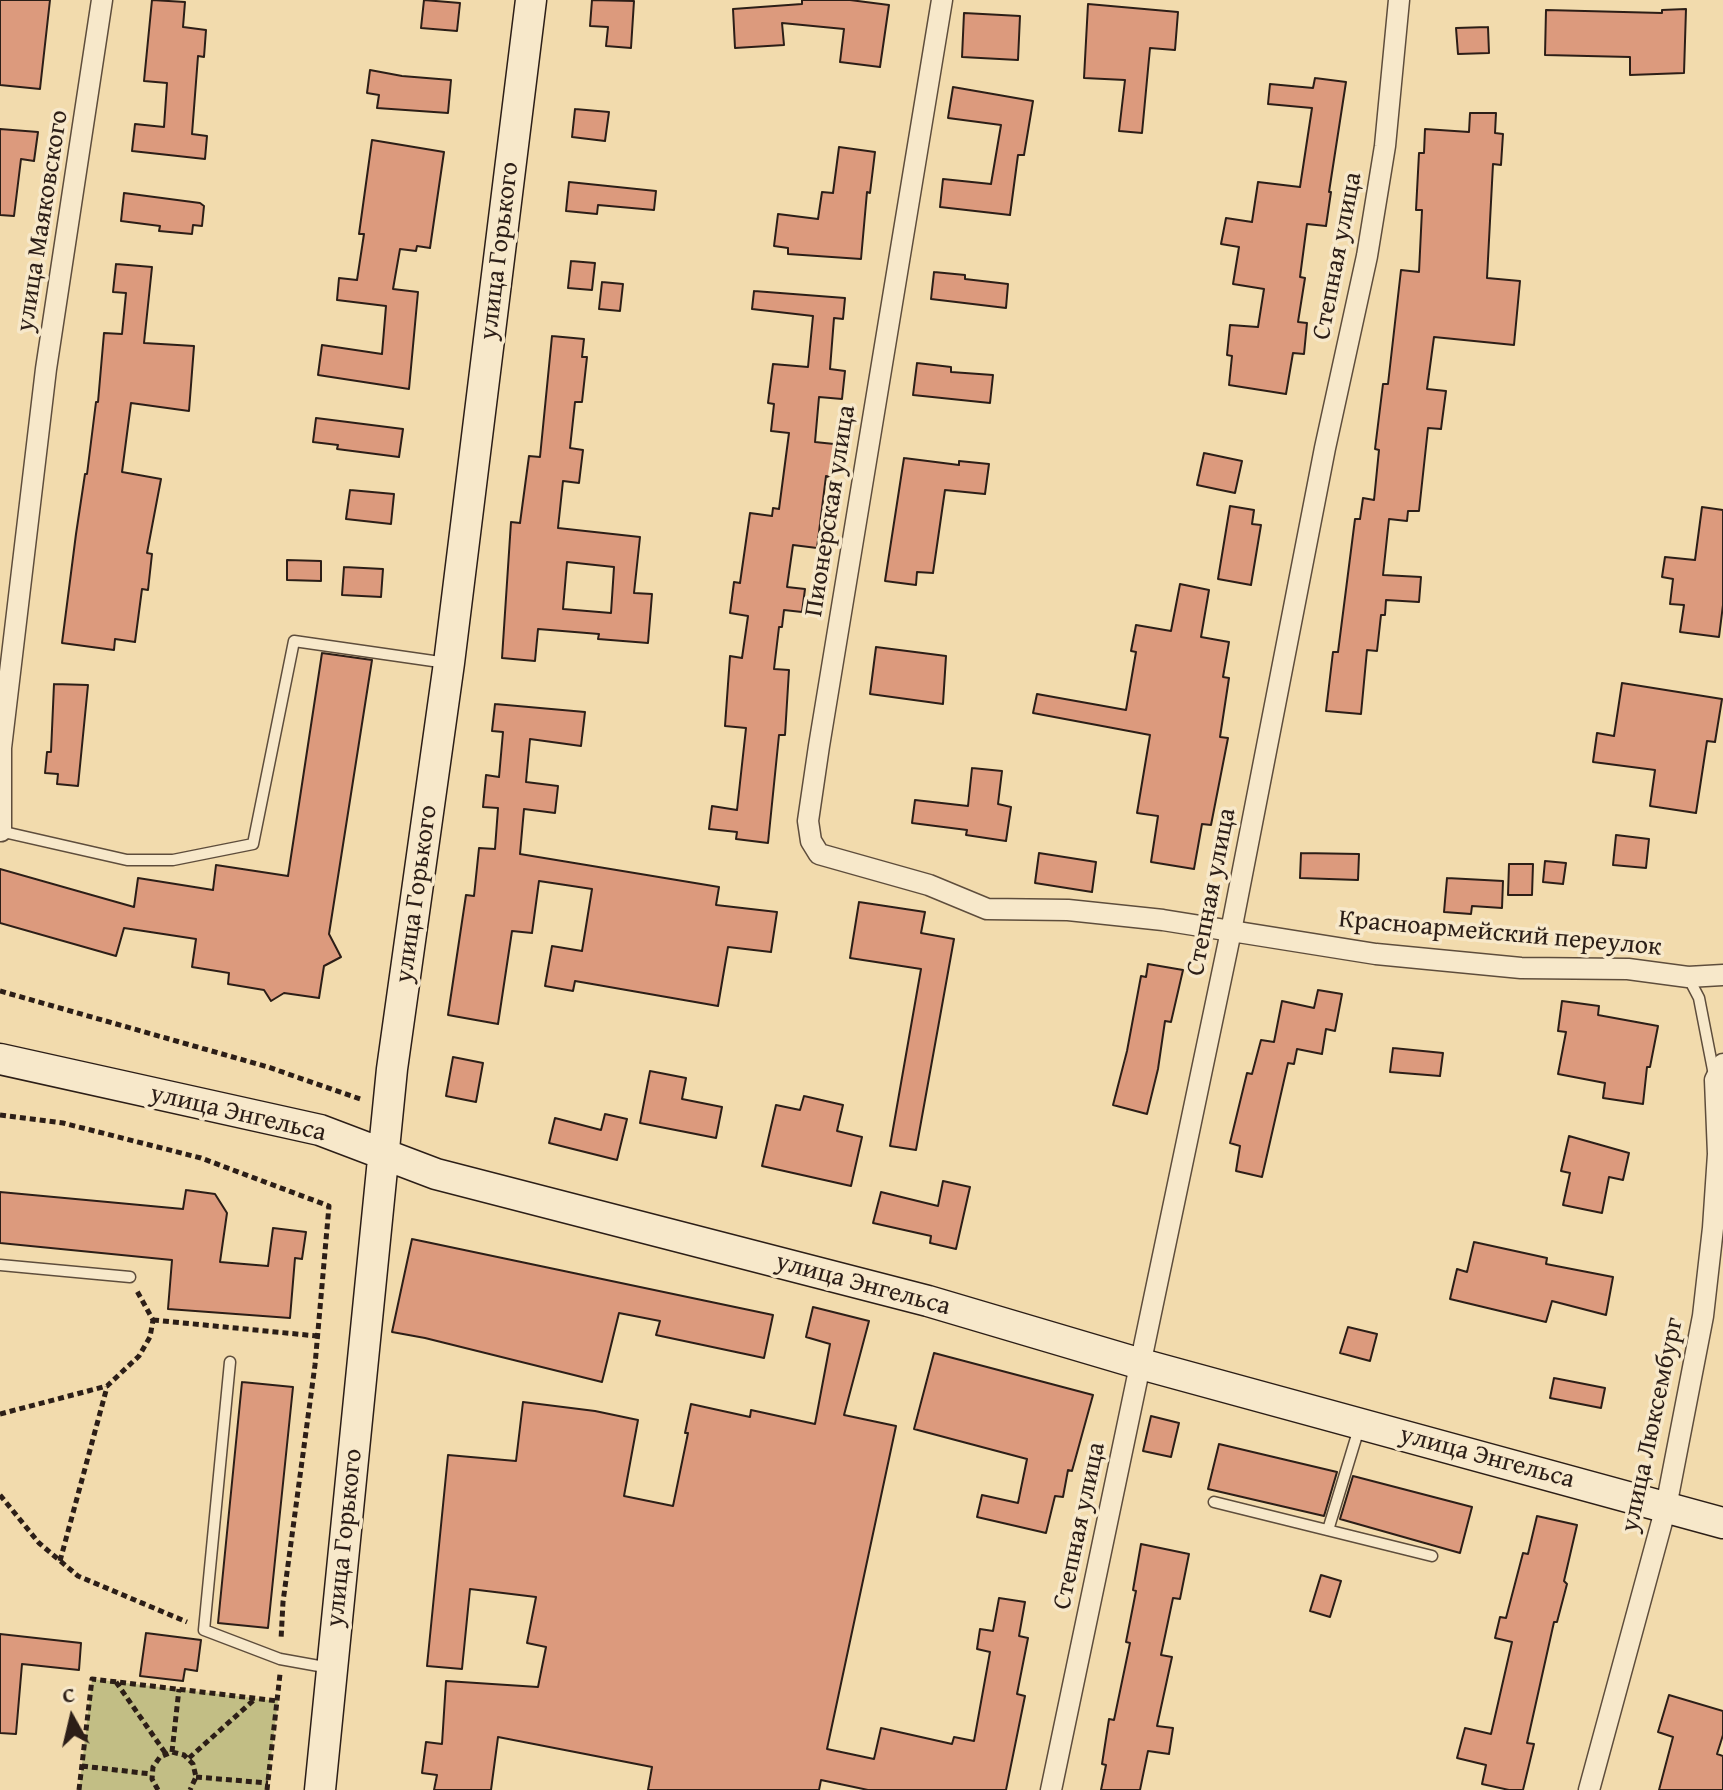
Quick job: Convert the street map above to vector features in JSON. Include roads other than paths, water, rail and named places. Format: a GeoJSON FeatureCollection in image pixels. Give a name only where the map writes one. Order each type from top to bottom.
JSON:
{"type":"FeatureCollection","features":[{"type":"Feature","properties":{"kind":"street","name":"улица Маяковского"},"geometry":{"type":"LineString","coordinates":[[1,831],[1,748],[46,369],[102,0]]}},
{"type":"Feature","properties":{"kind":"street","name":"улица Горького"},"geometry":{"type":"LineString","coordinates":[[320,1790],[388,1109],[449,663],[531,0]]}},
{"type":"Feature","properties":{"kind":"street","name":"Пионерская улица"},"geometry":{"type":"LineString","coordinates":[[942,0],[808,821],[811,841],[819,854],[929,885],[987,909]]}},
{"type":"Feature","properties":{"kind":"street","name":"Степная улица"},"geometry":{"type":"LineString","coordinates":[[1051,1790],[1231,931],[1325,448],[1367,256],[1385,146],[1399,0]]}},
{"type":"Feature","properties":{"kind":"street","name":"Красноармейский переулок"},"geometry":{"type":"LineString","coordinates":[[987,909],[1068,910],[1163,920],[1390,955],[1521,968],[1628,969],[1688,977],[1723,975]]}},
{"type":"Feature","properties":{"kind":"street","name":"улица Энгельса"},"geometry":{"type":"LineString","coordinates":[[0,1059],[320,1130],[436,1174],[928,1301],[1141,1364],[1723,1523]]}},
{"type":"Feature","properties":{"kind":"street","name":"улица Люксембург"},"geometry":{"type":"LineString","coordinates":[[1589,1790],[1666,1507],[1703,1316],[1718,1154],[1719,1072]]}},
{"type":"Feature","properties":{"kind":"lane"},"geometry":{"type":"LineString","coordinates":[[1,831],[127,860],[173,860],[253,844],[294,641],[449,663]]}},
{"type":"Feature","properties":{"kind":"lane"},"geometry":{"type":"LineString","coordinates":[[1688,977],[1699,998],[1719,1072]]}},
{"type":"Feature","properties":{"kind":"lane"},"geometry":{"type":"LineString","coordinates":[[0,1265],[130,1277]]}},
{"type":"Feature","properties":{"kind":"lane"},"geometry":{"type":"LineString","coordinates":[[230,1362],[204,1630],[280,1659],[332,1669]]}},
{"type":"Feature","properties":{"kind":"lane"},"geometry":{"type":"LineString","coordinates":[[1328,1530],[1360,1424]]}},
{"type":"Feature","properties":{"kind":"lane"},"geometry":{"type":"LineString","coordinates":[[1214,1502],[1432,1556]]}}]}
